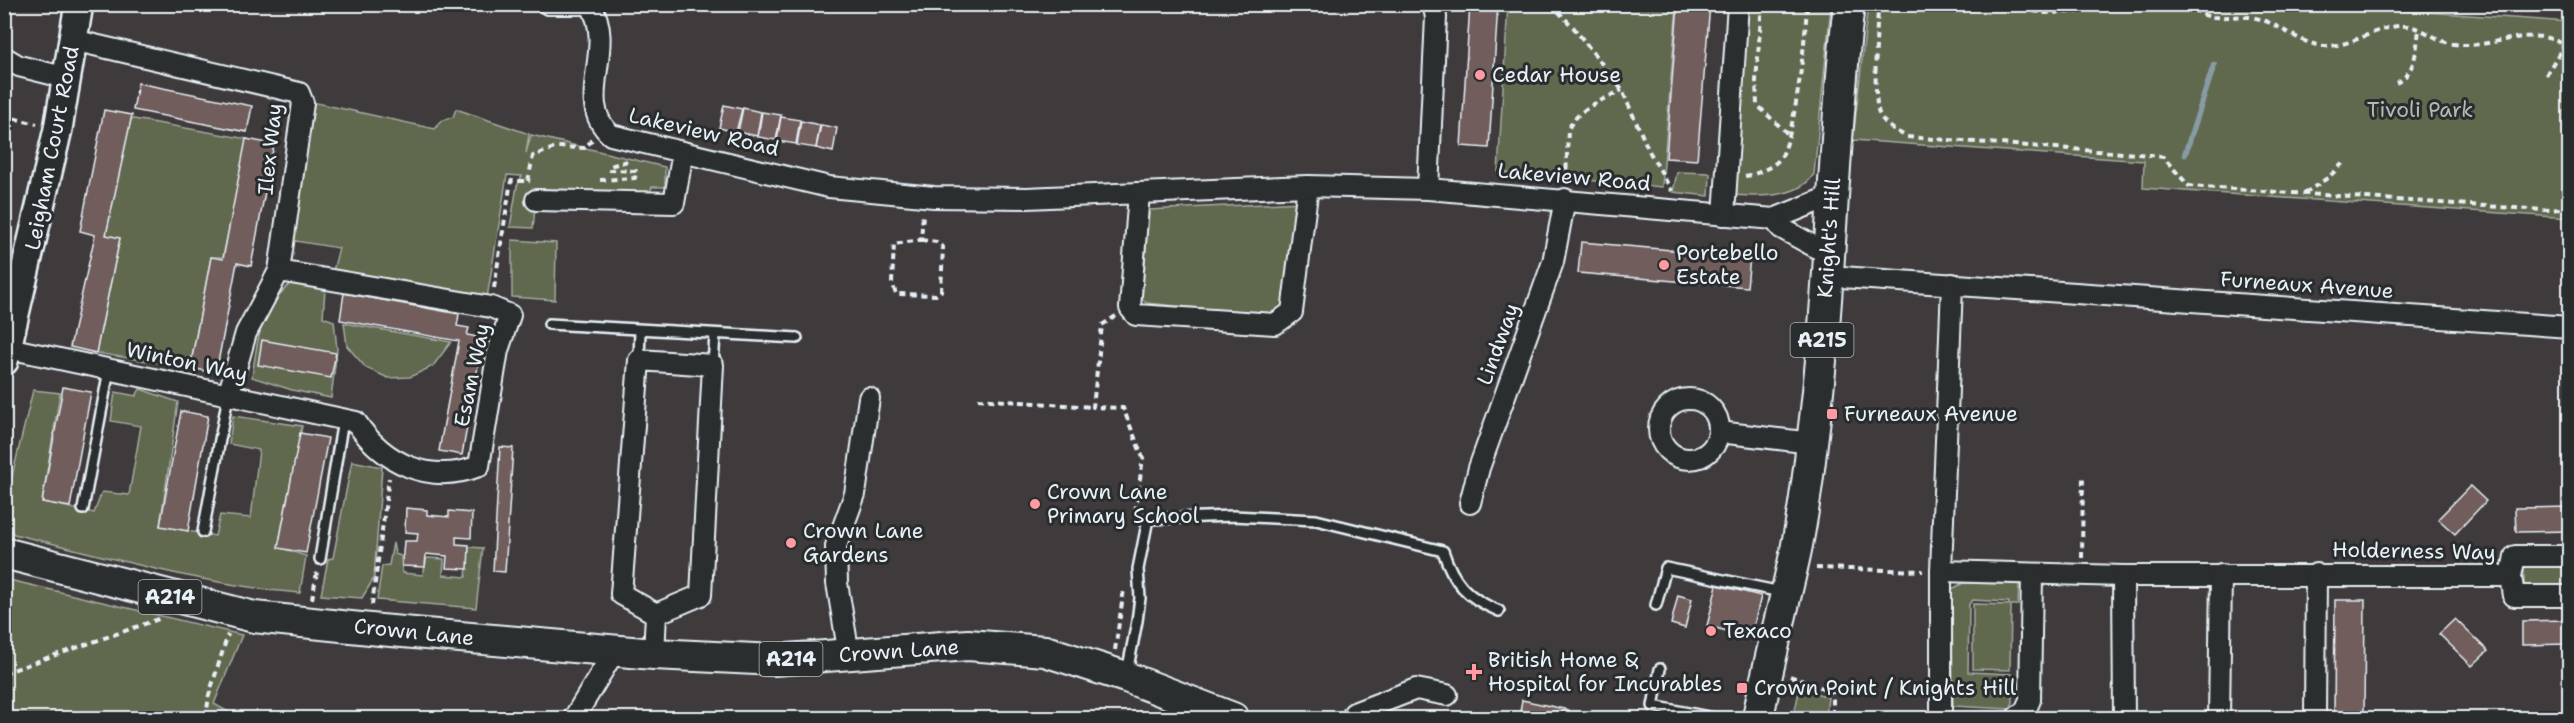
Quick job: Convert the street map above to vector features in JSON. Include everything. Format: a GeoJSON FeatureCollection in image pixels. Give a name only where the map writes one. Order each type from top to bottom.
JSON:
{"type":"FeatureCollection","features":[{"type":"Feature","properties":{"kind":"main road","name":"Knight's Hill"},"geometry":{"type":"LineString","coordinates":[[1758,718],[1766,671],[1789,580],[1812,443],[1831,196],[1849,4]]}},
{"type":"Feature","properties":{"kind":"main road","name":"A214"},"geometry":{"type":"LineString","coordinates":[[4,553],[173,598]]}},
{"type":"Feature","properties":{"kind":"main road","name":"Crown Lane"},"geometry":{"type":"LineString","coordinates":[[173,598],[254,617],[654,654],[774,660],[968,645],[1002,646],[1045,651],[1120,667],[1225,717]]}},
{"type":"Feature","properties":{"kind":"street","name":"Leigham Court Road"},"geometry":{"type":"LineString","coordinates":[[6,355],[13,296],[58,129],[79,4]]}},
{"type":"Feature","properties":{"kind":"street"},"geometry":{"type":"LineString","coordinates":[[548,4],[583,4]]}},
{"type":"Feature","properties":{"kind":"street","name":"Lakeview Road"},"geometry":{"type":"LineString","coordinates":[[591,4],[602,37],[596,79],[596,116],[610,135],[829,187],[923,196],[1027,198],[1308,186],[1566,193],[1724,215],[1774,219],[1831,196]]}},
{"type":"Feature","properties":{"kind":"street"},"geometry":{"type":"LineString","coordinates":[[1428,189],[1436,17],[1433,4]]}},
{"type":"Feature","properties":{"kind":"street"},"geometry":{"type":"LineString","coordinates":[[1724,215],[1738,4]]}},
{"type":"Feature","properties":{"kind":"street","name":"Ilex Way"},"geometry":{"type":"LineString","coordinates":[[74,40],[299,93],[303,103],[279,271],[246,333],[228,396]]}},
{"type":"Feature","properties":{"kind":"street"},"geometry":{"type":"LineString","coordinates":[[4,57],[19,66],[67,78]]}},
{"type":"Feature","properties":{"kind":"street"},"geometry":{"type":"LineString","coordinates":[[538,191],[674,203],[683,152]]}},
{"type":"Feature","properties":{"kind":"street"},"geometry":{"type":"LineString","coordinates":[[1140,193],[1130,308],[1136,315],[1275,324],[1292,312],[1308,186]]}},
{"type":"Feature","properties":{"kind":"street","name":"Lindway"},"geometry":{"type":"LineString","coordinates":[[1470,503],[1479,468],[1552,262],[1566,193]]}},
{"type":"Feature","properties":{"kind":"street"},"geometry":{"type":"LineString","coordinates":[[1774,219],[1827,265]]}},
{"type":"Feature","properties":{"kind":"street","name":"Furneaux Avenue"},"geometry":{"type":"LineString","coordinates":[[1827,265],[1952,284],[2570,327]]}},
{"type":"Feature","properties":{"kind":"street","name":"Esam Way"},"geometry":{"type":"LineString","coordinates":[[279,271],[491,307],[510,315],[498,350],[479,466],[455,474],[417,469],[391,459],[370,443],[349,421]]}},
{"type":"Feature","properties":{"kind":"street"},"geometry":{"type":"LineString","coordinates":[[1941,718],[1941,571],[1952,284]]}},
{"type":"Feature","properties":{"kind":"street","name":"Winton Way"},"geometry":{"type":"LineString","coordinates":[[6,355],[109,370],[349,421]]}},
{"type":"Feature","properties":{"kind":"street"},"geometry":{"type":"LineString","coordinates":[[639,360],[713,365],[701,595],[656,614],[621,594],[639,360]]}},
{"type":"Feature","properties":{"kind":"street"},"geometry":{"type":"LineString","coordinates":[[849,655],[837,583],[836,546],[855,494],[869,398]]}},
{"type":"Feature","properties":{"kind":"street"},"geometry":{"type":"LineString","coordinates":[[1719,432],[1812,443]]}},
{"type":"Feature","properties":{"kind":"street"},"geometry":{"type":"LineString","coordinates":[[2570,556],[2515,556],[2511,576],[2514,596],[2570,596]]}},
{"type":"Feature","properties":{"kind":"street","name":"Holderness Way"},"geometry":{"type":"LineString","coordinates":[[1941,571],[2123,576],[2316,574],[2511,576]]}},
{"type":"Feature","properties":{"kind":"street"},"geometry":{"type":"LineString","coordinates":[[2016,718],[2025,711],[2030,700],[2031,574]]}},
{"type":"Feature","properties":{"kind":"street","name":"Holderness Way"},"geometry":{"type":"LineString","coordinates":[[2315,718],[2316,574]]}},
{"type":"Feature","properties":{"kind":"street"},"geometry":{"type":"LineString","coordinates":[[2219,718],[2221,575]]}},
{"type":"Feature","properties":{"kind":"street"},"geometry":{"type":"LineString","coordinates":[[2123,576],[2124,718]]}},
{"type":"Feature","properties":{"kind":"street"},"geometry":{"type":"LineString","coordinates":[[654,654],[656,614]]}},
{"type":"Feature","properties":{"kind":"street"},"geometry":{"type":"LineString","coordinates":[[574,718],[615,650]]}},
{"type":"Feature","properties":{"kind":"street"},"geometry":{"type":"LineString","coordinates":[[1352,718],[1354,713],[1416,689],[1447,695]]}},
{"type":"Feature","properties":{"kind":"lane"},"geometry":{"type":"LineString","coordinates":[[549,324],[797,338]]}},
{"type":"Feature","properties":{"kind":"lane"},"geometry":{"type":"LineString","coordinates":[[639,360],[640,330]]}},
{"type":"Feature","properties":{"kind":"lane"},"geometry":{"type":"LineString","coordinates":[[713,365],[715,335]]}},
{"type":"Feature","properties":{"kind":"lane"},"geometry":{"type":"LineString","coordinates":[[83,509],[109,370]]}},
{"type":"Feature","properties":{"kind":"lane"},"geometry":{"type":"LineString","coordinates":[[202,532],[228,396]]}},
{"type":"Feature","properties":{"kind":"lane"},"geometry":{"type":"LineString","coordinates":[[320,559],[349,421]]}},
{"type":"Feature","properties":{"kind":"lane"},"geometry":{"type":"LineString","coordinates":[[1120,667],[1137,621],[1140,598],[1138,569],[1148,519],[1233,516],[1316,520],[1443,551],[1450,573],[1464,590],[1482,604],[1498,610]]}},
{"type":"Feature","properties":{"kind":"lane"},"geometry":{"type":"LineString","coordinates":[[1656,605],[1666,568],[1789,580]]}},
{"type":"Feature","properties":{"kind":"lane"},"geometry":{"type":"LineString","coordinates":[[1660,669],[1653,706],[1714,718]]}},
{"type":"Feature","properties":{"kind":"path"},"geometry":{"type":"LineString","coordinates":[[1551,4],[1574,28],[1622,90],[1649,151],[1676,197]]}},
{"type":"Feature","properties":{"kind":"path"},"geometry":{"type":"LineString","coordinates":[[1762,4],[1756,81],[1757,105],[1789,135]]}},
{"type":"Feature","properties":{"kind":"path"},"geometry":{"type":"LineString","coordinates":[[1879,4],[1875,74],[1879,114],[1891,128],[1907,137],[2163,157],[2189,186],[2544,210],[2560,209],[2570,203]]}},
{"type":"Feature","properties":{"kind":"path"},"geometry":{"type":"LineString","coordinates":[[1992,4],[2045,13],[2074,12],[2120,4]]}},
{"type":"Feature","properties":{"kind":"path"},"geometry":{"type":"LineString","coordinates":[[2184,4],[2212,17],[2244,16],[2263,20],[2313,44],[2320,45],[2349,41],[2390,28],[2407,26],[2453,44],[2474,44],[2523,36],[2544,37],[2570,49]]}},
{"type":"Feature","properties":{"kind":"path"},"geometry":{"type":"LineString","coordinates":[[1726,178],[1754,175],[1779,160],[1789,135],[1806,5]]}},
{"type":"Feature","properties":{"kind":"path"},"geometry":{"type":"LineString","coordinates":[[2396,83],[2407,78],[2415,60],[2419,30]]}},
{"type":"Feature","properties":{"kind":"path"},"geometry":{"type":"LineString","coordinates":[[2546,75],[2564,45]]}},
{"type":"Feature","properties":{"kind":"path"},"geometry":{"type":"LineString","coordinates":[[1566,193],[1568,130],[1571,122],[1585,109],[1622,90]]}},
{"type":"Feature","properties":{"kind":"path"},"geometry":{"type":"LineString","coordinates":[[4,116],[58,129]]}},
{"type":"Feature","properties":{"kind":"path"},"geometry":{"type":"LineString","coordinates":[[596,180],[635,178],[636,171],[610,170],[610,166],[632,160],[640,141]]}},
{"type":"Feature","properties":{"kind":"path"},"geometry":{"type":"LineString","coordinates":[[528,182],[533,156],[557,147],[585,148]]}},
{"type":"Feature","properties":{"kind":"path"},"geometry":{"type":"LineString","coordinates":[[2305,194],[2329,177],[2343,163]]}},
{"type":"Feature","properties":{"kind":"path"},"geometry":{"type":"LineString","coordinates":[[491,307],[511,182],[528,182],[538,191]]}},
{"type":"Feature","properties":{"kind":"path"},"geometry":{"type":"LineString","coordinates":[[921,240],[923,196]]}},
{"type":"Feature","properties":{"kind":"path"},"geometry":{"type":"LineString","coordinates":[[921,240],[937,242],[943,247],[941,291],[936,295],[896,294],[892,283],[894,244],[921,240]]}},
{"type":"Feature","properties":{"kind":"path"},"geometry":{"type":"LineString","coordinates":[[1093,407],[1102,325],[1130,308]]}},
{"type":"Feature","properties":{"kind":"path"},"geometry":{"type":"LineString","coordinates":[[978,399],[1124,408],[1139,442],[1143,458],[1135,517]]}},
{"type":"Feature","properties":{"kind":"path"},"geometry":{"type":"LineString","coordinates":[[372,605],[391,459]]}},
{"type":"Feature","properties":{"kind":"path"},"geometry":{"type":"LineString","coordinates":[[2082,575],[2083,474]]}},
{"type":"Feature","properties":{"kind":"path"},"geometry":{"type":"LineString","coordinates":[[312,600],[320,559]]}},
{"type":"Feature","properties":{"kind":"path"},"geometry":{"type":"LineString","coordinates":[[1789,580],[1941,571]]}},
{"type":"Feature","properties":{"kind":"path"},"geometry":{"type":"LineString","coordinates":[[1120,667],[1124,587]]}},
{"type":"Feature","properties":{"kind":"path"},"geometry":{"type":"LineString","coordinates":[[4,673],[165,616],[173,598]]}},
{"type":"Feature","properties":{"kind":"path"},"geometry":{"type":"LineString","coordinates":[[206,718],[209,695],[232,624]]}},
{"type":"Feature","properties":{"kind":"path"},"geometry":{"type":"LineString","coordinates":[[1766,671],[1796,678],[1833,692],[1833,718]]}},
{"type":"Feature","properties":{"kind":"path"},"geometry":{"type":"LineString","coordinates":[[4,694],[11,718]]}},
{"type":"Feature","properties":{"kind":"green space","name":"Tivoli Park"},"geometry":{"type":"Polygon","coordinates":[[[2308,4],[2569,22],[2569,218],[2143,188],[2144,161],[1853,140],[1868,5],[2308,4]]]}},
{"type":"Feature","properties":{"kind":"green space"},"geometry":{"type":"Polygon","coordinates":[[[1508,5],[1677,5],[1662,187],[1498,172],[1508,5]]]}},
{"type":"Feature","properties":{"kind":"green space"},"geometry":{"type":"Polygon","coordinates":[[[1746,5],[1831,5],[1814,174],[1799,188],[1767,196],[1734,195],[1746,5]]]}},
{"type":"Feature","properties":{"kind":"green space"},"geometry":{"type":"Polygon","coordinates":[[[312,102],[435,129],[441,121],[453,117],[456,109],[529,134],[526,153],[531,135],[665,167],[665,187],[652,187],[650,192],[537,189],[533,228],[510,227],[517,186],[522,176],[507,175],[487,298],[333,271],[339,248],[289,240],[312,102]]]}},
{"type":"Feature","properties":{"kind":"green space"},"geometry":{"type":"Polygon","coordinates":[[[128,118],[248,139],[223,257],[211,257],[190,368],[96,353],[120,238],[106,235],[128,118]]]}},
{"type":"Feature","properties":{"kind":"green space"},"geometry":{"type":"Polygon","coordinates":[[[1677,172],[1710,173],[1709,196],[1673,192],[1677,172]]]}},
{"type":"Feature","properties":{"kind":"green space"},"geometry":{"type":"Polygon","coordinates":[[[1302,202],[1284,306],[1271,315],[1146,303],[1142,298],[1149,210],[1302,202]]]}},
{"type":"Feature","properties":{"kind":"green space"},"geometry":{"type":"Polygon","coordinates":[[[512,240],[556,243],[555,300],[512,297],[512,240]]]}},
{"type":"Feature","properties":{"kind":"green space"},"geometry":{"type":"Polygon","coordinates":[[[291,283],[325,289],[323,317],[334,321],[337,349],[331,398],[292,390],[252,377],[259,337],[266,315],[272,304],[291,283]]]}},
{"type":"Feature","properties":{"kind":"green space"},"geometry":{"type":"Polygon","coordinates":[[[344,323],[451,342],[433,366],[410,377],[388,378],[366,368],[347,346],[344,323]]]}},
{"type":"Feature","properties":{"kind":"green space"},"geometry":{"type":"Polygon","coordinates":[[[140,389],[178,402],[160,526],[215,536],[220,515],[251,518],[259,450],[229,444],[233,416],[302,426],[278,547],[306,556],[300,593],[228,584],[156,569],[14,534],[5,526],[5,505],[33,390],[60,393],[42,502],[94,513],[102,492],[129,495],[141,426],[111,421],[115,392],[136,396],[140,389]]]}},
{"type":"Feature","properties":{"kind":"green space"},"geometry":{"type":"Polygon","coordinates":[[[352,461],[382,467],[374,578],[362,598],[321,595],[328,559],[333,558],[352,461]]]}},
{"type":"Feature","properties":{"kind":"green space"},"geometry":{"type":"Polygon","coordinates":[[[393,543],[395,554],[401,556],[402,573],[423,575],[427,558],[444,559],[443,575],[466,577],[469,547],[483,548],[476,608],[377,600],[382,566],[389,565],[393,543]]]}},
{"type":"Feature","properties":{"kind":"green space"},"geometry":{"type":"Polygon","coordinates":[[[2569,562],[2569,588],[2527,588],[2524,584],[2524,565],[2569,562]]]}},
{"type":"Feature","properties":{"kind":"green space"},"geometry":{"type":"Polygon","coordinates":[[[5,579],[242,635],[214,704],[239,718],[5,718],[5,579]]]}},
{"type":"Feature","properties":{"kind":"green space"},"geometry":{"type":"Polygon","coordinates":[[[1963,583],[2019,584],[2018,605],[2011,605],[2010,670],[1973,669],[1973,604],[2009,605],[2009,602],[1973,600],[1969,604],[1968,672],[2012,674],[2013,702],[2010,709],[1953,706],[1952,589],[1963,583]]]}},
{"type":"Feature","properties":{"kind":"green space"},"geometry":{"type":"Polygon","coordinates":[[[1800,688],[1828,697],[1826,718],[1793,718],[1800,688]]]}},
{"type":"Feature","properties":{"kind":"building","name":"Cedar House"},"geometry":{"type":"Polygon","coordinates":[[[1470,4],[1498,4],[1489,148],[1461,146],[1470,4]]]}},
{"type":"Feature","properties":{"kind":"building"},"geometry":{"type":"Polygon","coordinates":[[[1678,4],[1710,4],[1697,160],[1666,158],[1678,4]]]}},
{"type":"Feature","properties":{"kind":"building"},"geometry":{"type":"Polygon","coordinates":[[[138,83],[252,106],[247,132],[133,110],[138,83]]]}},
{"type":"Feature","properties":{"kind":"building"},"geometry":{"type":"Polygon","coordinates":[[[724,105],[742,109],[736,132],[719,128],[724,105]]]}},
{"type":"Feature","properties":{"kind":"building"},"geometry":{"type":"Polygon","coordinates":[[[743,108],[761,112],[757,136],[738,132],[743,108]]]}},
{"type":"Feature","properties":{"kind":"building"},"geometry":{"type":"Polygon","coordinates":[[[104,110],[132,115],[106,235],[120,238],[96,353],[70,347],[95,235],[80,231],[104,110]]]}},
{"type":"Feature","properties":{"kind":"building"},"geometry":{"type":"Polygon","coordinates":[[[762,112],[781,115],[776,140],[758,137],[762,112]]]}},
{"type":"Feature","properties":{"kind":"building"},"geometry":{"type":"Polygon","coordinates":[[[781,117],[800,120],[796,144],[777,141],[781,117]]]}},
{"type":"Feature","properties":{"kind":"building"},"geometry":{"type":"Polygon","coordinates":[[[801,121],[820,125],[816,148],[797,145],[801,121]]]}},
{"type":"Feature","properties":{"kind":"building"},"geometry":{"type":"Polygon","coordinates":[[[821,125],[837,128],[833,152],[816,148],[821,125]]]}},
{"type":"Feature","properties":{"kind":"building"},"geometry":{"type":"Polygon","coordinates":[[[246,139],[274,144],[251,266],[237,263],[216,373],[190,368],[211,257],[223,259],[246,139]]]}},
{"type":"Feature","properties":{"kind":"building","name":"Portebello Estate"},"geometry":{"type":"Polygon","coordinates":[[[1581,242],[1750,257],[1747,287],[1578,273],[1581,242]]]}},
{"type":"Feature","properties":{"kind":"building"},"geometry":{"type":"Polygon","coordinates":[[[344,293],[459,314],[457,326],[469,328],[467,335],[483,338],[462,455],[439,451],[459,341],[340,320],[344,293]]]}},
{"type":"Feature","properties":{"kind":"building"},"geometry":{"type":"Polygon","coordinates":[[[262,340],[336,353],[331,378],[258,365],[262,340]]]}},
{"type":"Feature","properties":{"kind":"building"},"geometry":{"type":"Polygon","coordinates":[[[63,387],[91,392],[70,507],[42,502],[63,387]]]}},
{"type":"Feature","properties":{"kind":"building"},"geometry":{"type":"Polygon","coordinates":[[[181,411],[208,416],[188,531],[160,526],[181,411]]]}},
{"type":"Feature","properties":{"kind":"building"},"geometry":{"type":"Polygon","coordinates":[[[300,433],[328,438],[306,553],[278,548],[300,433]]]}},
{"type":"Feature","properties":{"kind":"building"},"geometry":{"type":"Polygon","coordinates":[[[500,447],[513,448],[505,572],[493,571],[500,447]]]}},
{"type":"Feature","properties":{"kind":"building"},"geometry":{"type":"Polygon","coordinates":[[[2470,486],[2486,501],[2455,534],[2438,519],[2470,486]]]}},
{"type":"Feature","properties":{"kind":"building"},"geometry":{"type":"Polygon","coordinates":[[[2570,507],[2570,531],[2516,532],[2515,508],[2570,507]]]}},
{"type":"Feature","properties":{"kind":"building"},"geometry":{"type":"Polygon","coordinates":[[[406,508],[427,510],[427,515],[449,517],[449,511],[472,513],[471,538],[456,537],[456,544],[469,545],[468,569],[446,568],[447,556],[426,554],[425,567],[402,566],[404,541],[417,541],[418,533],[405,532],[406,508]]]}},
{"type":"Feature","properties":{"kind":"building"},"geometry":{"type":"Polygon","coordinates":[[[1717,585],[1761,596],[1751,637],[1707,626],[1717,585]]]}},
{"type":"Feature","properties":{"kind":"building"},"geometry":{"type":"Polygon","coordinates":[[[1678,595],[1692,599],[1685,628],[1671,624],[1678,595]]]}},
{"type":"Feature","properties":{"kind":"building"},"geometry":{"type":"Polygon","coordinates":[[[2335,600],[2365,600],[2364,718],[2334,718],[2335,600]]]}},
{"type":"Feature","properties":{"kind":"building"},"geometry":{"type":"Polygon","coordinates":[[[2455,619],[2488,651],[2472,666],[2439,634],[2455,619]]]}},
{"type":"Feature","properties":{"kind":"building"},"geometry":{"type":"Polygon","coordinates":[[[2570,620],[2570,644],[2522,645],[2522,621],[2570,620]]]}},
{"type":"Feature","properties":{"kind":"building"},"geometry":{"type":"Polygon","coordinates":[[[1522,700],[1569,710],[1567,718],[1519,718],[1522,700]]]}},
{"type":"Feature","properties":{"kind":"waterway"},"geometry":{"type":"LineString","coordinates":[[2185,154],[2214,65]]}},
{"type":"Feature","properties":{"kind":"place","name":"Cedar House"},"geometry":{"type":"Point","coordinates":[1480,75]}},
{"type":"Feature","properties":{"kind":"place","name":"Portebello Estate"},"geometry":{"type":"Point","coordinates":[1664,265]}},
{"type":"Feature","properties":{"kind":"place","name":"Furneaux Avenue"},"geometry":{"type":"Point","coordinates":[1832,414]}},
{"type":"Feature","properties":{"kind":"place","name":"Crown Lane Primary School"},"geometry":{"type":"Point","coordinates":[1035,504]}},
{"type":"Feature","properties":{"kind":"place","name":"Crown Lane Gardens"},"geometry":{"type":"Point","coordinates":[791,543]}},
{"type":"Feature","properties":{"kind":"place","name":"Texaco"},"geometry":{"type":"Point","coordinates":[1711,631]}},
{"type":"Feature","properties":{"kind":"place","name":"British Home & Hospital for Incurables"},"geometry":{"type":"Point","coordinates":[1474,672]}},
{"type":"Feature","properties":{"kind":"place","name":"Crown Point / Knights Hill"},"geometry":{"type":"Point","coordinates":[1742,688]}}]}
